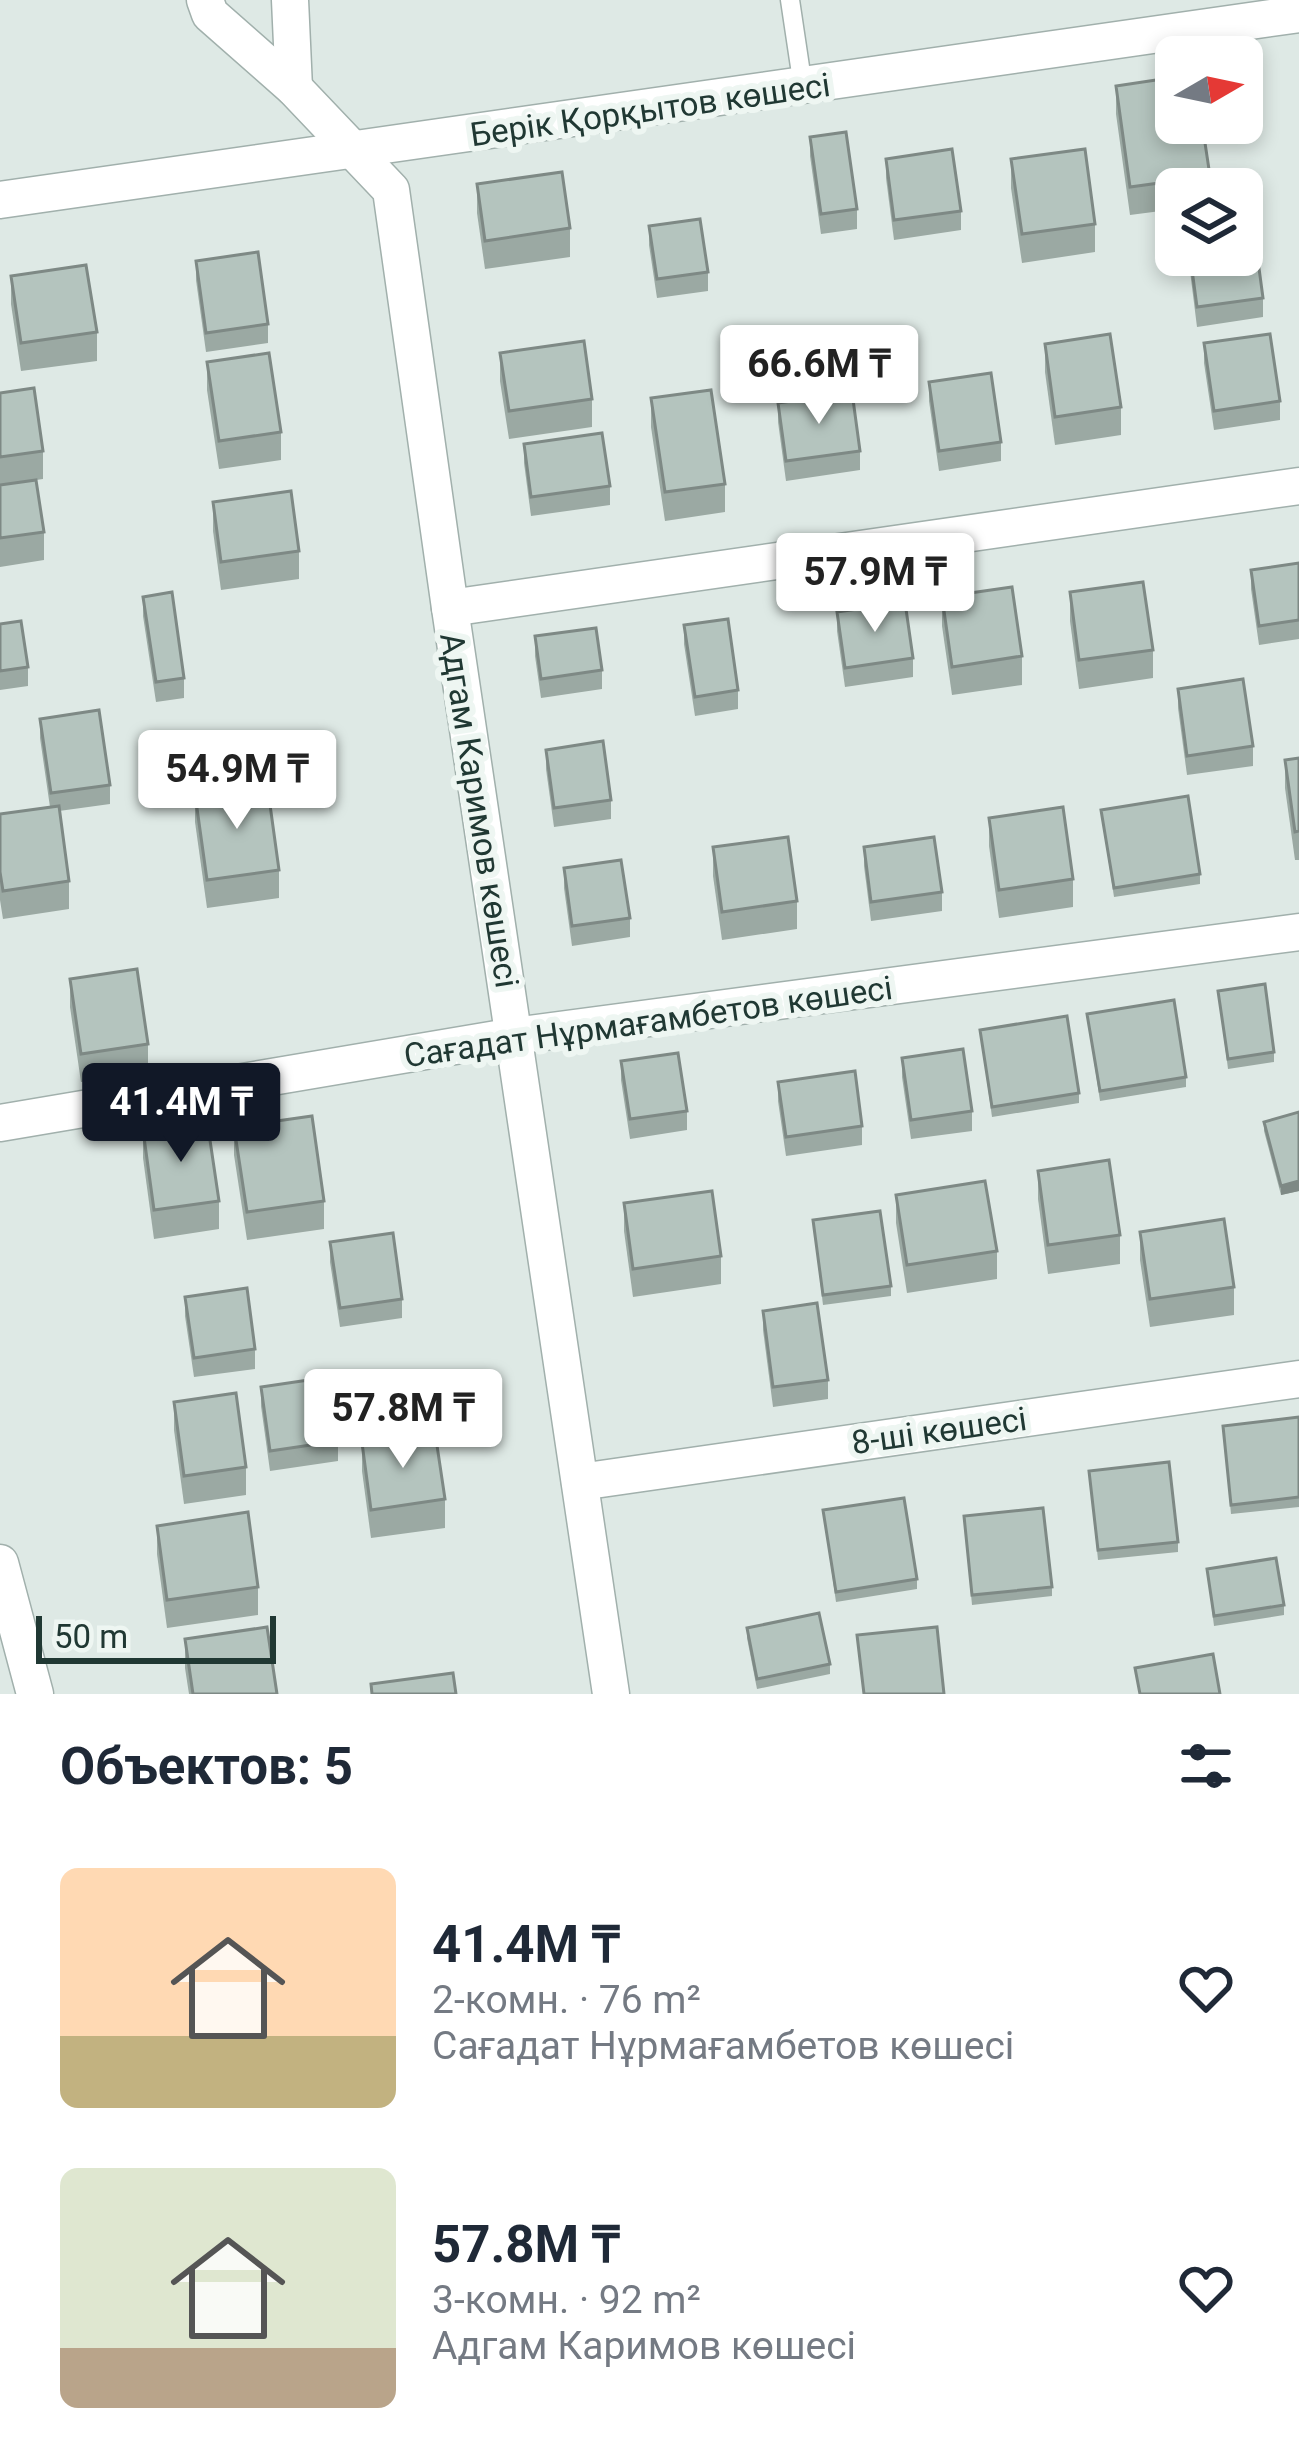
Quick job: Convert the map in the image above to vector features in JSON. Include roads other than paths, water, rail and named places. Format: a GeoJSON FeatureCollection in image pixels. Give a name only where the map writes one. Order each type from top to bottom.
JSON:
{"type":"FeatureCollection","features":[{"type":"Feature","properties":{"kind":"street","name":"Адгам Каримов көшесі"},"geometry":{"type":"LineString","coordinates":[[205,0],[210,14],[294,88],[392,190],[611,1694]]}},
{"type":"Feature","properties":{"kind":"street"},"geometry":{"type":"LineString","coordinates":[[290,0],[294,88]]}},
{"type":"Feature","properties":{"kind":"street","name":"Берік Қорқытов көшесі"},"geometry":{"type":"LineString","coordinates":[[0,200],[803,87],[1197,21],[1299,14]]}},
{"type":"Feature","properties":{"kind":"street"},"geometry":{"type":"LineString","coordinates":[[450,608],[1299,486]]}},
{"type":"Feature","properties":{"kind":"street","name":"Сағадат Нұрмағамбетов көшесі"},"geometry":{"type":"LineString","coordinates":[[0,1124],[514,1036],[1299,932]]}},
{"type":"Feature","properties":{"kind":"street","name":"8-шi көшесi"},"geometry":{"type":"LineString","coordinates":[[580,1482],[1299,1379]]}},
{"type":"Feature","properties":{"kind":"street"},"geometry":{"type":"LineString","coordinates":[[0,1563],[22,1690]]}},
{"type":"Feature","properties":{"kind":"lane"},"geometry":{"type":"LineString","coordinates":[[790,0],[803,87]]}}]}
